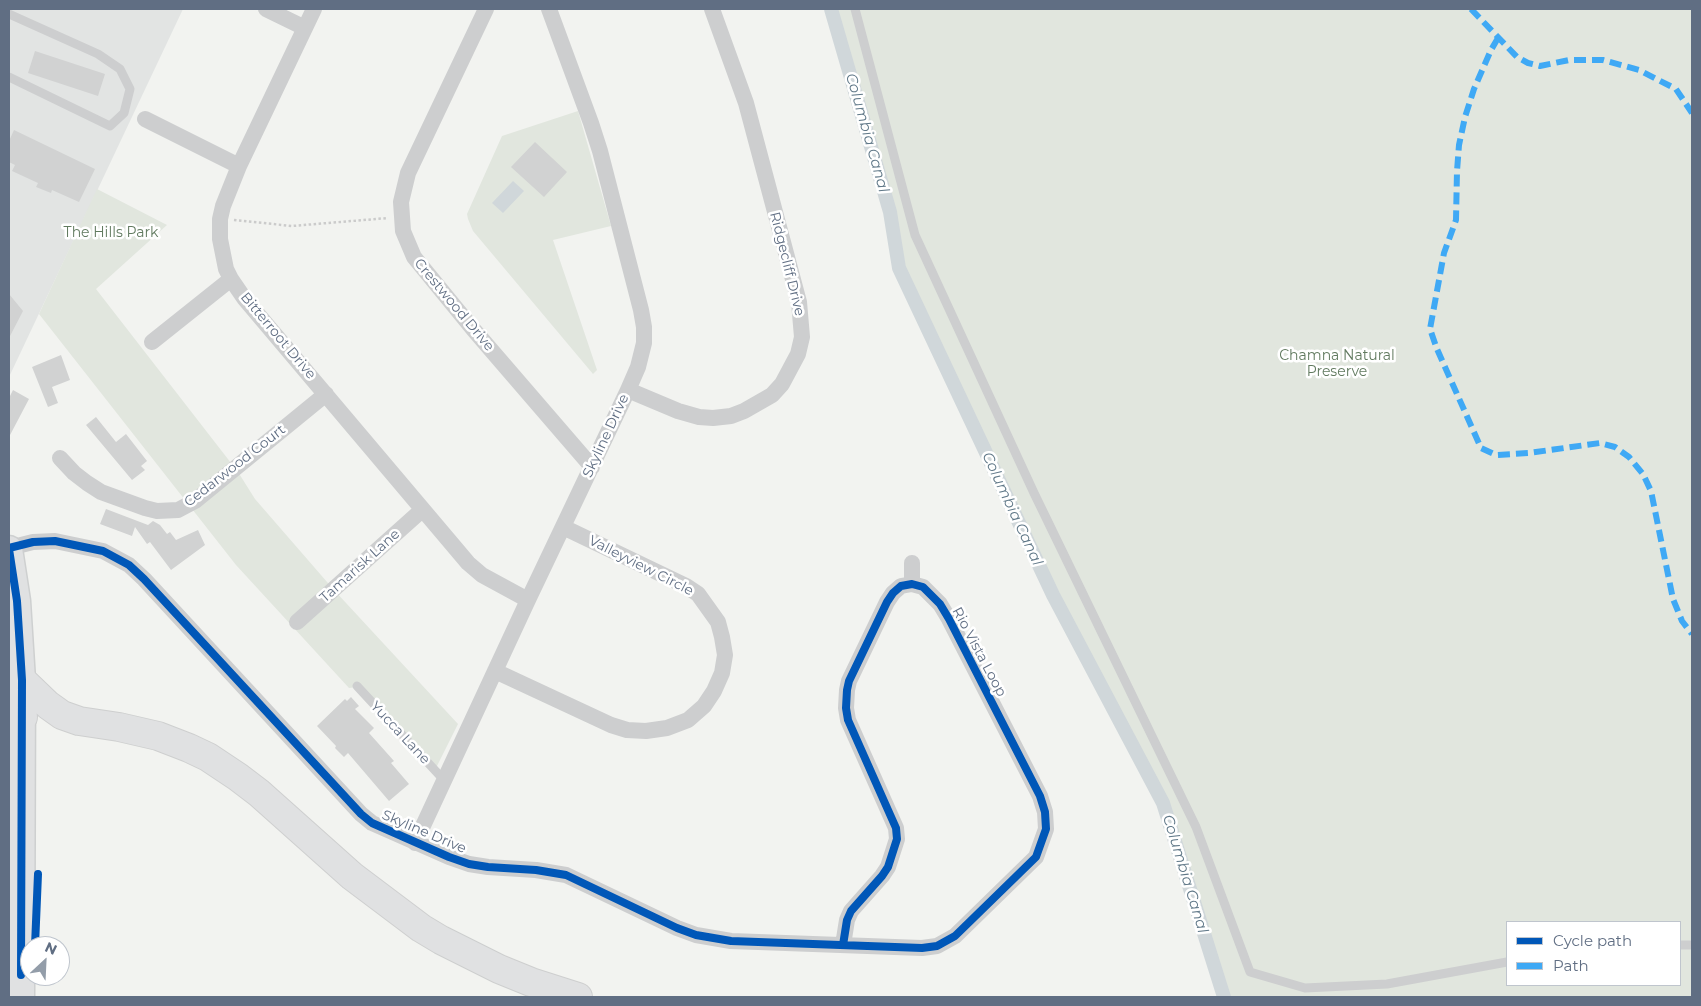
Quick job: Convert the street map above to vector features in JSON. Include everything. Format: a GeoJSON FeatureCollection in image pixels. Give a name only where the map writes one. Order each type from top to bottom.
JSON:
{"type":"FeatureCollection","features":[{"type":"Feature","properties":{"kind":"highway"},"geometry":{"type":"LineString","coordinates":[[22,680],[48,705],[62,715],[80,721],[158,736],[208,757],[259,793],[352,876],[421,928],[499,969],[531,982],[578,997]]}},
{"type":"Feature","properties":{"kind":"main road"},"geometry":{"type":"LineString","coordinates":[[9,549],[18,601],[22,680],[16,717],[15,878],[20,968]]}},
{"type":"Feature","properties":{"kind":"street"},"geometry":{"type":"LineString","coordinates":[[266,9],[305,28]]}},
{"type":"Feature","properties":{"kind":"street","name":"Bitterroot Drive"},"geometry":{"type":"LineString","coordinates":[[314,9],[228,190],[220,219],[222,257],[231,279],[244,298],[468,563],[482,575],[528,600]]}},
{"type":"Feature","properties":{"kind":"street","name":"Crestwood Drive"},"geometry":{"type":"LineString","coordinates":[[486,9],[408,172],[401,202],[403,231],[414,257],[473,329],[592,467]]}},
{"type":"Feature","properties":{"kind":"street","name":"Skyline Drive"},"geometry":{"type":"LineString","coordinates":[[415,843],[628,390],[638,367],[644,343],[644,326],[641,310],[591,123],[549,9]]}},
{"type":"Feature","properties":{"kind":"street","name":"Ridgecliff Drive"},"geometry":{"type":"LineString","coordinates":[[628,390],[678,411],[699,417],[731,416],[744,412],[772,395],[782,384],[798,354],[802,337],[800,302],[746,103],[712,9]]}},
{"type":"Feature","properties":{"kind":"street"},"geometry":{"type":"LineString","coordinates":[[145,119],[239,166]]}},
{"type":"Feature","properties":{"kind":"street"},"geometry":{"type":"LineString","coordinates":[[152,342],[231,279]]}},
{"type":"Feature","properties":{"kind":"street","name":"Cedarwood Court"},"geometry":{"type":"LineString","coordinates":[[60,458],[87,484],[101,492],[145,508],[162,511],[178,510],[195,501],[326,394]]}},
{"type":"Feature","properties":{"kind":"street","name":"Tamarisk Lane"},"geometry":{"type":"LineString","coordinates":[[298,622],[422,510]]}},
{"type":"Feature","properties":{"kind":"street","name":"Valleyview Circle"},"geometry":{"type":"LineString","coordinates":[[495,671],[611,725],[627,730],[646,731],[667,728],[688,720],[704,706],[714,691],[722,673],[725,655],[718,622],[698,594],[686,586],[563,527]]}},
{"type":"Feature","properties":{"kind":"street","name":"Skyline Drive"},"geometry":{"type":"LineString","coordinates":[[9,549],[33,542],[55,541],[94,548],[110,553],[123,561],[150,586],[361,814],[377,826],[469,864],[536,870],[566,875],[676,928],[696,935],[731,941],[843,945]]}},
{"type":"Feature","properties":{"kind":"street"},"geometry":{"type":"LineString","coordinates":[[843,945],[847,920],[858,903],[888,867],[897,839],[894,823],[848,720],[846,690],[887,602],[901,586],[912,584],[912,564]]}},
{"type":"Feature","properties":{"kind":"street","name":"Rio Vista Loop"},"geometry":{"type":"LineString","coordinates":[[843,945],[922,948],[937,946],[954,936],[1036,857],[1046,829],[1045,812],[1040,796],[948,619],[932,594],[923,587],[912,584]]}},
{"type":"Feature","properties":{"kind":"lane"},"geometry":{"type":"LineString","coordinates":[[855,9],[915,235],[1034,493],[1196,827],[1250,972],[1305,988],[1387,984],[1506,962]]}},
{"type":"Feature","properties":{"kind":"lane"},"geometry":{"type":"LineString","coordinates":[[9,14],[98,54],[120,69],[130,89],[124,113],[110,126],[9,77]]}},
{"type":"Feature","properties":{"kind":"lane","name":"Yucca Lane"},"geometry":{"type":"LineString","coordinates":[[357,686],[444,779]]}},
{"type":"Feature","properties":{"kind":"path"},"geometry":{"type":"LineString","coordinates":[[220,219],[292,226],[401,217]]}},
{"type":"Feature","properties":{"kind":"shaded area"},"geometry":{"type":"Polygon","coordinates":[[[9,9],[183,9],[9,377],[9,9]]]}},
{"type":"Feature","properties":{"kind":"shaded area"},"geometry":{"type":"Polygon","coordinates":[[[513,181],[524,191],[503,213],[492,203],[513,181]]]}},
{"type":"Feature","properties":{"kind":"green space","name":"Chamna Natural Preserve"},"geometry":{"type":"Polygon","coordinates":[[[831,9],[1692,9],[1692,997],[1222,997],[1163,803],[1053,595],[899,268],[890,212],[831,9]]]}},
{"type":"Feature","properties":{"kind":"green space"},"geometry":{"type":"Polygon","coordinates":[[[578,111],[611,226],[553,240],[597,370],[593,374],[473,231],[467,214],[502,136],[578,111]]]}},
{"type":"Feature","properties":{"kind":"green space","name":"The Hills Park"},"geometry":{"type":"Polygon","coordinates":[[[97,189],[167,225],[96,289],[238,472],[255,499],[334,590],[458,724],[435,770],[357,687],[349,688],[236,565],[39,314],[97,189]]]}},
{"type":"Feature","properties":{"kind":"building"},"geometry":{"type":"Polygon","coordinates":[[[35,51],[105,74],[98,96],[28,73],[35,51]]]}},
{"type":"Feature","properties":{"kind":"building"},"geometry":{"type":"Polygon","coordinates":[[[14,130],[95,169],[79,202],[52,190],[51,193],[36,187],[38,183],[12,171],[15,165],[9,162],[9,141],[14,130]]]}},
{"type":"Feature","properties":{"kind":"building"},"geometry":{"type":"Polygon","coordinates":[[[535,142],[567,172],[544,197],[511,167],[535,142]]]}},
{"type":"Feature","properties":{"kind":"building"},"geometry":{"type":"Polygon","coordinates":[[[9,294],[23,311],[9,338],[9,294]]]}},
{"type":"Feature","properties":{"kind":"building"},"geometry":{"type":"Polygon","coordinates":[[[61,355],[70,380],[52,387],[58,403],[48,407],[32,367],[61,355]]]}},
{"type":"Feature","properties":{"kind":"building"},"geometry":{"type":"Polygon","coordinates":[[[13,390],[29,399],[9,437],[9,398],[13,390]]]}},
{"type":"Feature","properties":{"kind":"building"},"geometry":{"type":"Polygon","coordinates":[[[96,417],[116,442],[126,434],[147,461],[141,466],[145,470],[132,480],[86,425],[96,417]]]}},
{"type":"Feature","properties":{"kind":"building"},"geometry":{"type":"Polygon","coordinates":[[[106,509],[148,525],[153,521],[160,525],[167,534],[170,532],[176,540],[198,530],[205,545],[171,570],[150,542],[147,544],[135,527],[132,536],[100,524],[106,509]]]}},
{"type":"Feature","properties":{"kind":"building"},"geometry":{"type":"Polygon","coordinates":[[[351,697],[359,706],[355,709],[374,728],[369,733],[394,761],[391,763],[409,784],[389,801],[348,753],[344,757],[317,726],[345,699],[347,701],[351,697]]]}},
{"type":"Feature","properties":{"kind":"waterway","name":"Columbia Canal"},"geometry":{"type":"LineString","coordinates":[[831,9],[890,212],[899,268],[1053,595],[1163,803],[1224,997]]}},
{"type":"Feature","properties":{"kind":"marked path"},"geometry":{"type":"LineString","coordinates":[[1471,9],[1517,57],[1528,63],[1540,66],[1569,60],[1603,60],[1639,70],[1676,89],[1692,113]]}},
{"type":"Feature","properties":{"kind":"marked path"},"geometry":{"type":"LineString","coordinates":[[1498,38],[1474,89],[1465,117],[1459,145],[1456,220],[1444,253],[1430,329],[1481,448],[1496,455],[1529,453],[1600,443],[1615,447],[1629,457],[1643,474],[1651,491],[1673,599],[1682,621],[1692,634]]}},
{"type":"Feature","properties":{"kind":"cycle path"},"geometry":{"type":"LineString","coordinates":[[9,548],[33,542],[55,541],[103,551],[129,565],[361,814],[372,823],[469,864],[536,870],[566,875],[677,928],[696,935],[731,941],[922,948],[937,946],[955,936],[1036,857],[1046,829],[1045,812],[1040,796],[949,619],[940,604],[923,587],[912,584],[901,586],[893,593],[849,681],[846,708],[848,720],[896,828],[897,839],[888,867],[851,911],[847,920],[843,945]]}},
{"type":"Feature","properties":{"kind":"cycle path"},"geometry":{"type":"LineString","coordinates":[[9,549],[17,601],[22,680],[21,936]]}},
{"type":"Feature","properties":{"kind":"cycle path"},"geometry":{"type":"LineString","coordinates":[[35,936],[38,874]]}}]}
